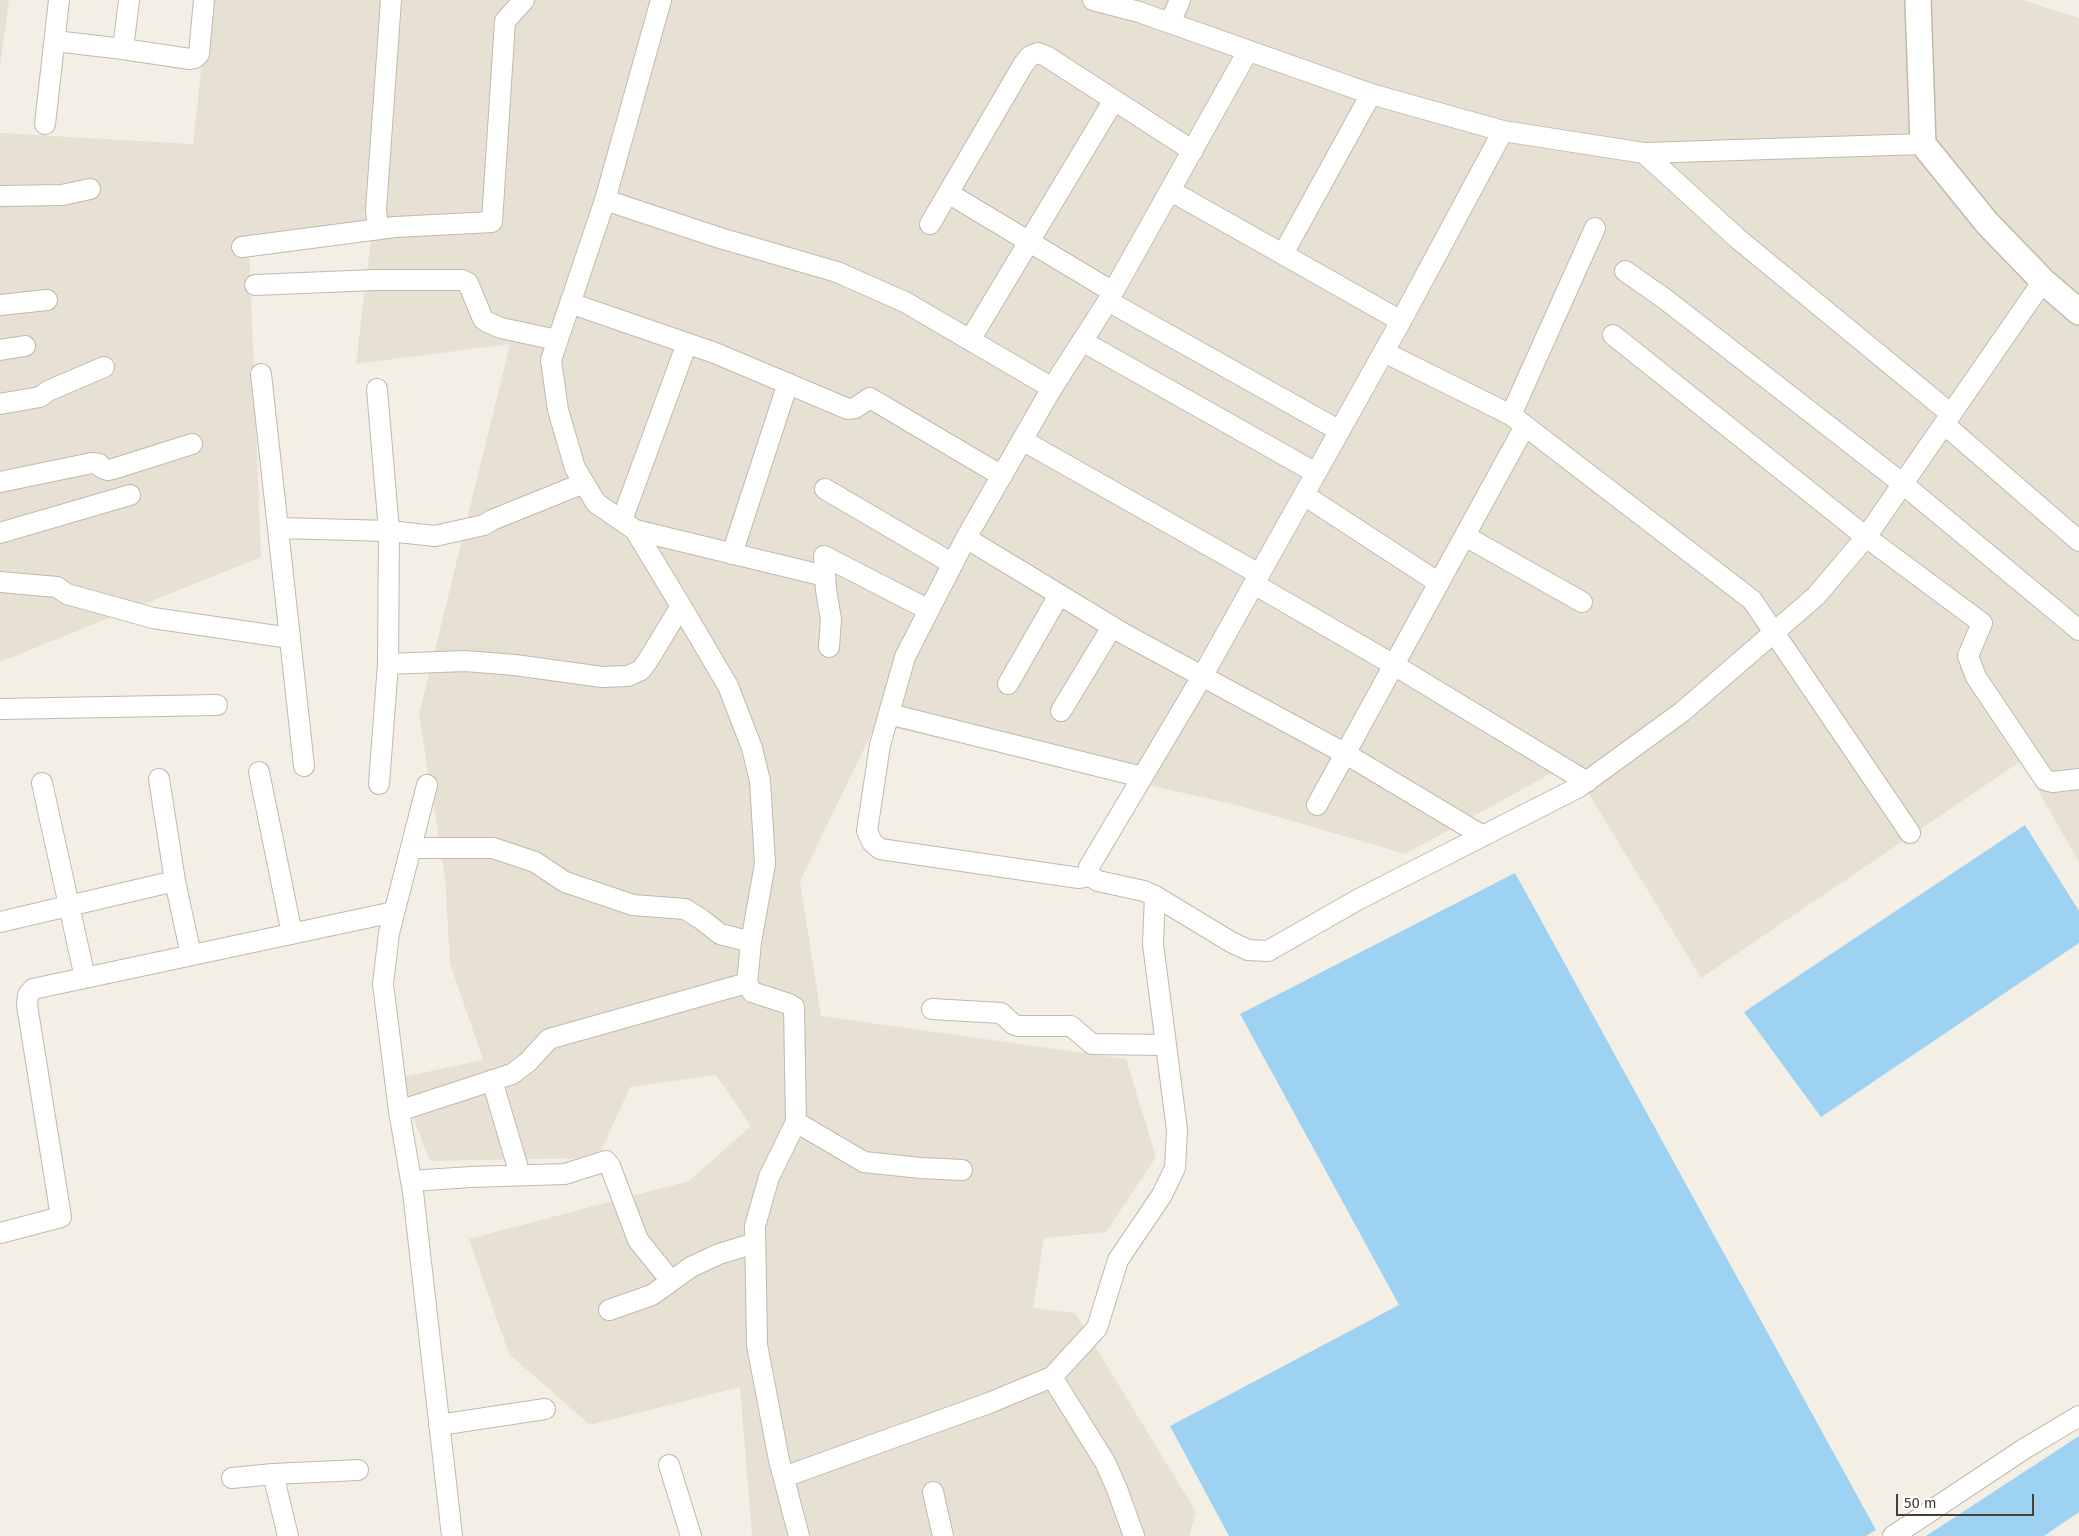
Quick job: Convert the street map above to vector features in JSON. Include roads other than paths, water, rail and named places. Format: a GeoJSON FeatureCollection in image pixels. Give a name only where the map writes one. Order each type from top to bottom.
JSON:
{"type":"FeatureCollection","features":[{"type":"Feature","properties":{"kind":"street"},"geometry":{"type":"LineString","coordinates":[[45,124],[59,0]]}},
{"type":"Feature","properties":{"kind":"street"},"geometry":{"type":"LineString","coordinates":[[123,48],[129,0]]}},
{"type":"Feature","properties":{"kind":"street"},"geometry":{"type":"LineString","coordinates":[[55,41],[123,48],[190,59],[195,58],[200,54],[204,0]]}},
{"type":"Feature","properties":{"kind":"street"},"geometry":{"type":"LineString","coordinates":[[378,229],[376,210],[391,0]]}},
{"type":"Feature","properties":{"kind":"street"},"geometry":{"type":"LineString","coordinates":[[242,248],[378,229],[492,222],[505,21],[524,0]]}},
{"type":"Feature","properties":{"kind":"street"},"geometry":{"type":"LineString","coordinates":[[661,0],[605,200],[551,360],[558,410],[575,468],[596,503],[628,525],[732,554],[825,576]]}},
{"type":"Feature","properties":{"kind":"street"},"geometry":{"type":"LineString","coordinates":[[1093,0],[1138,12],[1371,94],[1503,131],[1644,153],[1923,144]]}},
{"type":"Feature","properties":{"kind":"street"},"geometry":{"type":"LineString","coordinates":[[1170,23],[1180,0]]}},
{"type":"Feature","properties":{"kind":"street"},"geometry":{"type":"LineString","coordinates":[[1918,0],[1923,144],[1986,223],[2043,281],[2079,312]]}},
{"type":"Feature","properties":{"kind":"street"},"geometry":{"type":"LineString","coordinates":[[1248,51],[1111,296],[1052,388],[966,538],[905,657],[880,745],[867,831],[872,842],[880,849],[1079,878],[1090,876],[1098,881],[1144,891],[1248,950],[1268,951],[1359,899],[1586,782],[1682,712],[1816,596],[1866,537],[2043,281]]}},
{"type":"Feature","properties":{"kind":"street"},"geometry":{"type":"LineString","coordinates":[[930,224],[1023,65],[1030,56],[1038,53],[1046,56],[1193,151]]}},
{"type":"Feature","properties":{"kind":"street"},"geometry":{"type":"LineString","coordinates":[[1283,254],[1371,94]]}},
{"type":"Feature","properties":{"kind":"street"},"geometry":{"type":"LineString","coordinates":[[970,340],[1114,100]]}},
{"type":"Feature","properties":{"kind":"street"},"geometry":{"type":"LineString","coordinates":[[1090,876],[1089,867],[1203,675],[1304,496],[1401,322],[1503,131]]}},
{"type":"Feature","properties":{"kind":"street"},"geometry":{"type":"LineString","coordinates":[[1644,153],[1737,238],[1948,419],[2079,541]]}},
{"type":"Feature","properties":{"kind":"street"},"geometry":{"type":"LineString","coordinates":[[0,196],[62,195],[90,189]]}},
{"type":"Feature","properties":{"kind":"street"},"geometry":{"type":"LineString","coordinates":[[1171,191],[1401,322]]}},
{"type":"Feature","properties":{"kind":"street"},"geometry":{"type":"LineString","coordinates":[[948,193],[1030,241],[1111,296],[1340,431]]}},
{"type":"Feature","properties":{"kind":"street"},"geometry":{"type":"LineString","coordinates":[[605,200],[720,238],[837,272],[905,302],[1052,388]]}},
{"type":"Feature","properties":{"kind":"street"},"geometry":{"type":"LineString","coordinates":[[1317,805],[1465,536],[1518,421],[1595,228]]}},
{"type":"Feature","properties":{"kind":"street"},"geometry":{"type":"LineString","coordinates":[[1625,271],[1665,299],[1903,484],[2079,630]]}},
{"type":"Feature","properties":{"kind":"street"},"geometry":{"type":"LineString","coordinates":[[255,285],[375,280],[462,280],[468,282],[483,319],[487,322],[501,328],[557,340]]}},
{"type":"Feature","properties":{"kind":"street"},"geometry":{"type":"LineString","coordinates":[[0,305],[47,300]]}},
{"type":"Feature","properties":{"kind":"street"},"geometry":{"type":"LineString","coordinates":[[570,302],[715,353],[848,409],[855,408],[870,398],[1002,476]]}},
{"type":"Feature","properties":{"kind":"street"},"geometry":{"type":"LineString","coordinates":[[1613,335],[1866,537],[1982,623],[1968,656],[1976,677],[2046,780],[2053,782],[2079,779]]}},
{"type":"Feature","properties":{"kind":"street"},"geometry":{"type":"LineString","coordinates":[[1082,342],[1316,473]]}},
{"type":"Feature","properties":{"kind":"street"},"geometry":{"type":"LineString","coordinates":[[628,525],[687,343]]}},
{"type":"Feature","properties":{"kind":"street"},"geometry":{"type":"LineString","coordinates":[[0,350],[25,346]]}},
{"type":"Feature","properties":{"kind":"street"},"geometry":{"type":"LineString","coordinates":[[1384,352],[1518,421],[1752,600],[1910,833]]}},
{"type":"Feature","properties":{"kind":"street"},"geometry":{"type":"LineString","coordinates":[[0,404],[40,397],[48,391],[104,367]]}},
{"type":"Feature","properties":{"kind":"street"},"geometry":{"type":"LineString","coordinates":[[261,374],[304,766]]}},
{"type":"Feature","properties":{"kind":"street"},"geometry":{"type":"LineString","coordinates":[[732,554],[788,383]]}},
{"type":"Feature","properties":{"kind":"street"},"geometry":{"type":"LineString","coordinates":[[377,389],[389,531],[388,664],[378,784]]}},
{"type":"Feature","properties":{"kind":"street"},"geometry":{"type":"LineString","coordinates":[[1022,440],[1257,579],[1586,782]]}},
{"type":"Feature","properties":{"kind":"street"},"geometry":{"type":"LineString","coordinates":[[0,482],[92,463],[99,464],[102,468],[108,470],[114,469],[192,444]]}},
{"type":"Feature","properties":{"kind":"street"},"geometry":{"type":"LineString","coordinates":[[279,528],[389,531],[435,536],[484,525],[492,520],[584,483]]}},
{"type":"Feature","properties":{"kind":"street"},"geometry":{"type":"LineString","coordinates":[[825,489],[953,564]]}},
{"type":"Feature","properties":{"kind":"street"},"geometry":{"type":"LineString","coordinates":[[0,533],[130,495]]}},
{"type":"Feature","properties":{"kind":"street"},"geometry":{"type":"LineString","coordinates":[[1304,496],[1439,583]]}},
{"type":"Feature","properties":{"kind":"street"},"geometry":{"type":"LineString","coordinates":[[628,525],[681,606],[728,686],[752,748],[760,781],[765,864],[750,942],[747,983],[752,992],[794,1007],[796,1122],[769,1177],[755,1226],[757,1345],[784,1477],[799,1536]]}},
{"type":"Feature","properties":{"kind":"street"},"geometry":{"type":"LineString","coordinates":[[1465,536],[1582,602]]}},
{"type":"Feature","properties":{"kind":"street"},"geometry":{"type":"LineString","coordinates":[[966,538],[1112,627],[1346,754],[1483,836]]}},
{"type":"Feature","properties":{"kind":"street"},"geometry":{"type":"LineString","coordinates":[[829,647],[831,619],[824,556],[929,610]]}},
{"type":"Feature","properties":{"kind":"street"},"geometry":{"type":"LineString","coordinates":[[0,582],[57,587],[67,594],[153,618],[290,638]]}},
{"type":"Feature","properties":{"kind":"street"},"geometry":{"type":"LineString","coordinates":[[1008,684],[1059,595]]}},
{"type":"Feature","properties":{"kind":"street"},"geometry":{"type":"LineString","coordinates":[[388,664],[465,660],[602,677],[628,676],[641,670],[648,662],[681,606]]}},
{"type":"Feature","properties":{"kind":"street"},"geometry":{"type":"LineString","coordinates":[[1061,711],[1112,627]]}},
{"type":"Feature","properties":{"kind":"street"},"geometry":{"type":"LineString","coordinates":[[0,709],[217,705]]}},
{"type":"Feature","properties":{"kind":"street"},"geometry":{"type":"LineString","coordinates":[[889,714],[1142,777]]}},
{"type":"Feature","properties":{"kind":"street"},"geometry":{"type":"LineString","coordinates":[[259,772],[292,934]]}},
{"type":"Feature","properties":{"kind":"street"},"geometry":{"type":"LineString","coordinates":[[159,779],[175,881],[191,955]]}},
{"type":"Feature","properties":{"kind":"street"},"geometry":{"type":"LineString","coordinates":[[42,783],[85,978]]}},
{"type":"Feature","properties":{"kind":"street"},"geometry":{"type":"LineString","coordinates":[[427,785],[389,933],[383,984],[399,1111],[411,1181],[452,1536]]}},
{"type":"Feature","properties":{"kind":"street"},"geometry":{"type":"LineString","coordinates":[[411,848],[492,848],[535,862],[565,882],[632,905],[685,909],[701,918],[720,934],[750,942]]}},
{"type":"Feature","properties":{"kind":"street"},"geometry":{"type":"LineString","coordinates":[[0,922],[68,904],[175,881]]}},
{"type":"Feature","properties":{"kind":"street"},"geometry":{"type":"LineString","coordinates":[[784,1477],[989,1403],[1052,1377],[1097,1328],[1118,1260],[1162,1195],[1175,1168],[1176,1130],[1153,944],[1155,896]]}},
{"type":"Feature","properties":{"kind":"street"},"geometry":{"type":"LineString","coordinates":[[0,1233],[61,1217],[27,1005],[28,995],[33,989],[394,912]]}},
{"type":"Feature","properties":{"kind":"street"},"geometry":{"type":"LineString","coordinates":[[399,1111],[512,1074],[528,1062],[549,1039],[747,983]]}},
{"type":"Feature","properties":{"kind":"street"},"geometry":{"type":"LineString","coordinates":[[932,1009],[1001,1013],[1018,1026],[1071,1026],[1092,1044],[1166,1045]]}},
{"type":"Feature","properties":{"kind":"street"},"geometry":{"type":"LineString","coordinates":[[492,1080],[520,1175]]}},
{"type":"Feature","properties":{"kind":"street"},"geometry":{"type":"LineString","coordinates":[[796,1122],[864,1162],[962,1170]]}},
{"type":"Feature","properties":{"kind":"street"},"geometry":{"type":"LineString","coordinates":[[411,1181],[565,1174],[606,1161],[610,1166],[638,1240],[671,1280]]}},
{"type":"Feature","properties":{"kind":"street"},"geometry":{"type":"LineString","coordinates":[[609,1310],[652,1295],[691,1267],[719,1254],[756,1243]]}},
{"type":"Feature","properties":{"kind":"street"},"geometry":{"type":"LineString","coordinates":[[1052,1377],[1105,1462],[1117,1488],[1134,1536]]}},
{"type":"Feature","properties":{"kind":"street"},"geometry":{"type":"LineString","coordinates":[[439,1425],[545,1409]]}},
{"type":"Feature","properties":{"kind":"street"},"geometry":{"type":"LineString","coordinates":[[1893,1536],[2024,1449],[2079,1416]]}},
{"type":"Feature","properties":{"kind":"street"},"geometry":{"type":"LineString","coordinates":[[669,1466],[691,1536]]}},
{"type":"Feature","properties":{"kind":"street"},"geometry":{"type":"LineString","coordinates":[[232,1478],[358,1470]]}},
{"type":"Feature","properties":{"kind":"street"},"geometry":{"type":"LineString","coordinates":[[273,1474],[288,1536]]}},
{"type":"Feature","properties":{"kind":"street"},"geometry":{"type":"LineString","coordinates":[[934,1492],[943,1536]]}},
{"type":"Feature","properties":{"kind":"water"},"geometry":{"type":"Polygon","coordinates":[[[2025,825],[2079,911],[2079,943],[1821,1117],[1744,1012],[2025,825]]]}},
{"type":"Feature","properties":{"kind":"water"},"geometry":{"type":"Polygon","coordinates":[[[1515,873],[1876,1530],[1866,1536],[1229,1536],[1170,1426],[1399,1305],[1240,1014],[1515,873]]]}},
{"type":"Feature","properties":{"kind":"water"},"geometry":{"type":"Polygon","coordinates":[[[2079,1436],[2079,1512],[2044,1536],[1926,1536],[2079,1436]]]}}]}
